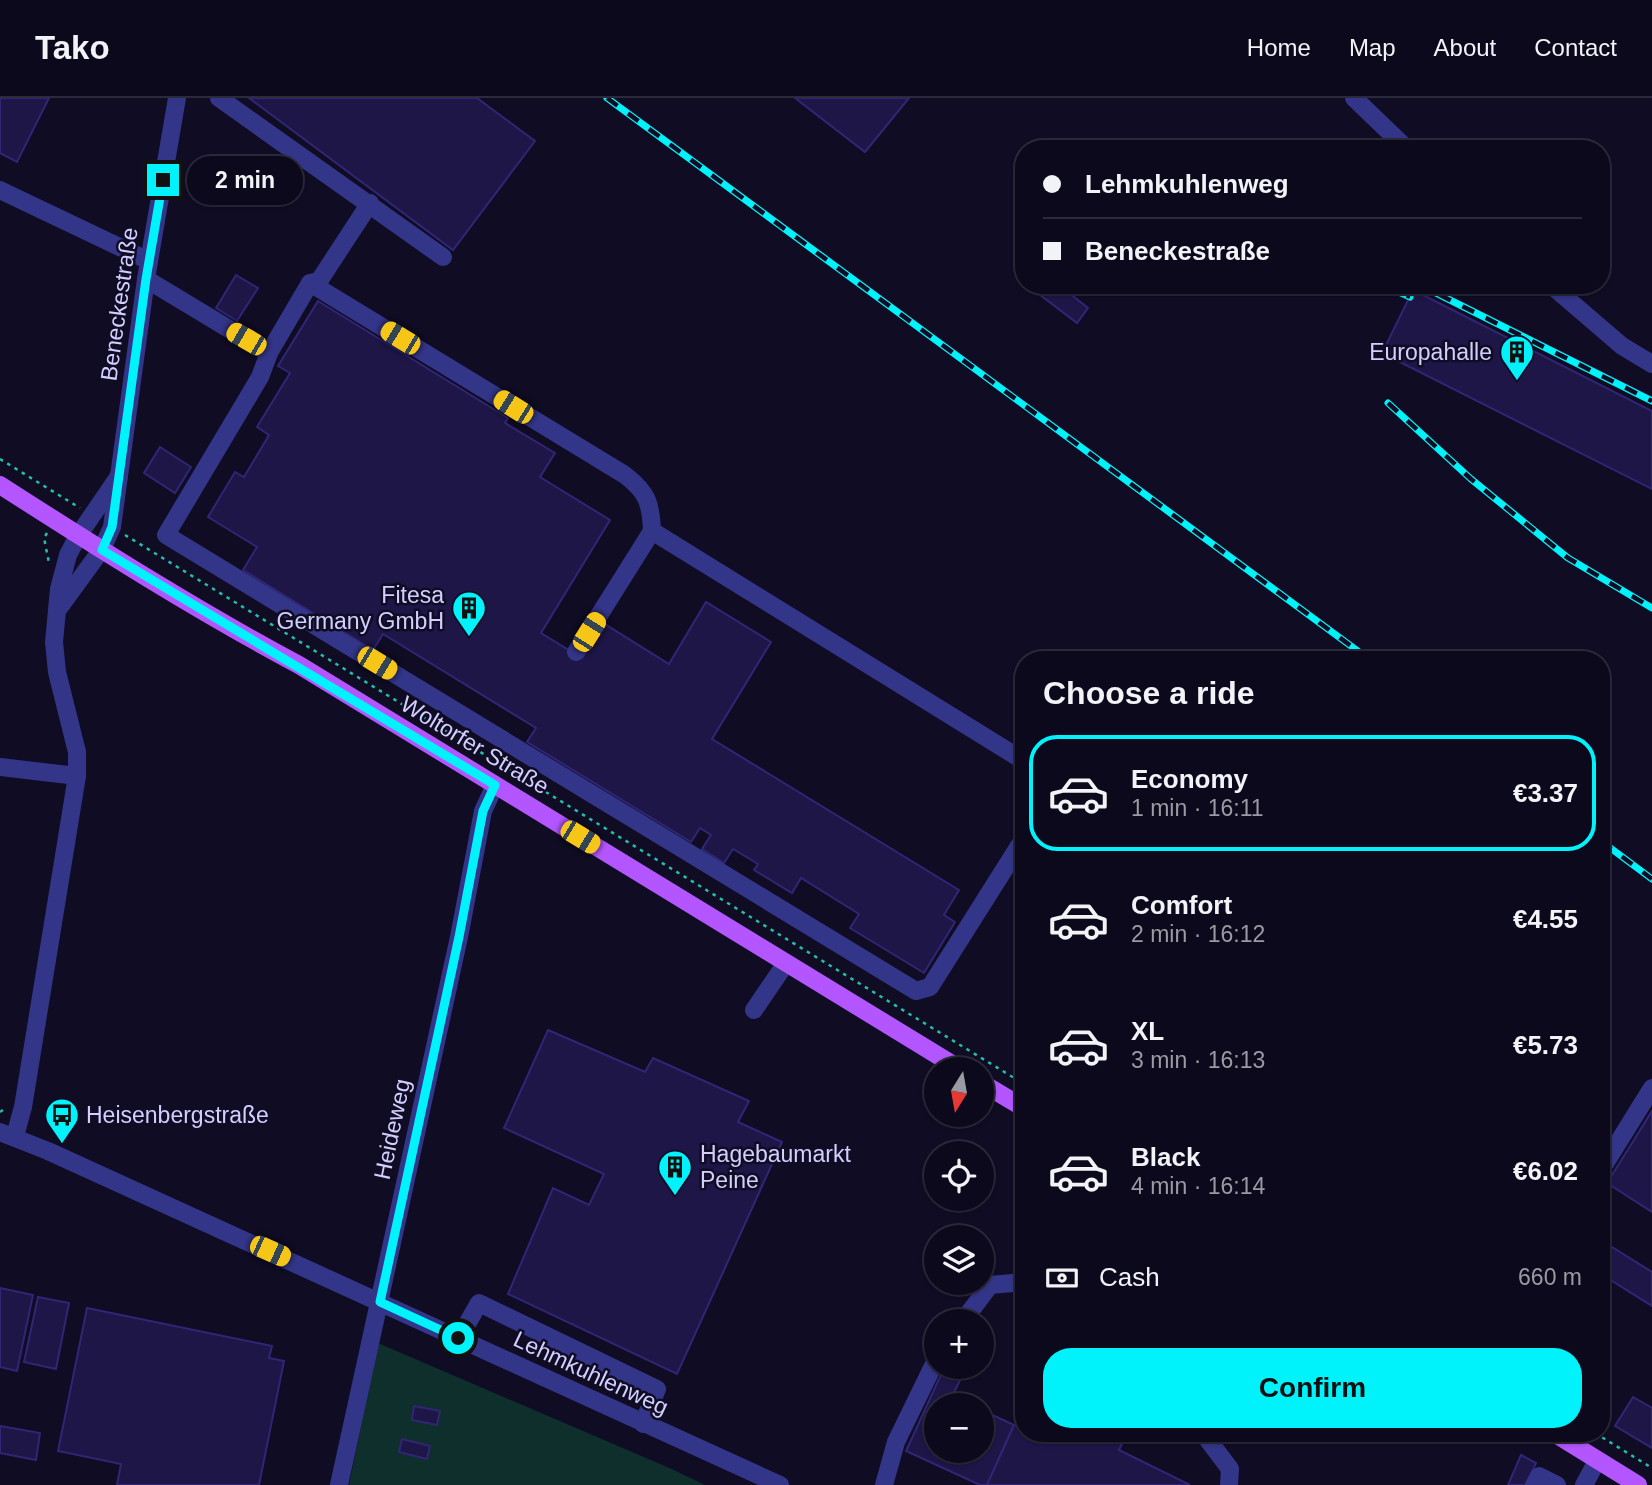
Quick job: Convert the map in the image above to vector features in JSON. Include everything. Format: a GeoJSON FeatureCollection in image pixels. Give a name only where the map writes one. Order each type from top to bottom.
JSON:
{"type":"FeatureCollection","features":[{"type":"Feature","properties":{"kind":"main road","name":"Woltorfer Straße"},"geometry":{"type":"LineString","coordinates":[[0,485],[78,536],[495,785],[940,1057]]}},
{"type":"Feature","properties":{"kind":"main road"},"geometry":{"type":"LineString","coordinates":[[994,1090],[1015,1103]]}},
{"type":"Feature","properties":{"kind":"main road"},"geometry":{"type":"LineString","coordinates":[[1568,1442],[1638,1485]]}},
{"type":"Feature","properties":{"kind":"street","name":"Beneckestraße"},"geometry":{"type":"LineString","coordinates":[[102,550],[112,527],[147,270],[177,98]]}},
{"type":"Feature","properties":{"kind":"street"},"geometry":{"type":"LineString","coordinates":[[219,98],[370,202],[443,257]]}},
{"type":"Feature","properties":{"kind":"street"},"geometry":{"type":"LineString","coordinates":[[1354,98],[1398,140]]}},
{"type":"Feature","properties":{"kind":"street"},"geometry":{"type":"LineString","coordinates":[[0,190],[147,270],[269,353]]}},
{"type":"Feature","properties":{"kind":"street"},"geometry":{"type":"LineString","coordinates":[[370,202],[319,281],[310,283],[269,353],[260,377],[166,535],[916,991],[930,987],[1015,852]]}},
{"type":"Feature","properties":{"kind":"street"},"geometry":{"type":"LineString","coordinates":[[310,283],[625,475],[642,489],[651,512],[652,531],[576,652]]}},
{"type":"Feature","properties":{"kind":"street"},"geometry":{"type":"LineString","coordinates":[[1561,294],[1622,346],[1652,364]]}},
{"type":"Feature","properties":{"kind":"street","name":"Beneckestraße"},"geometry":{"type":"LineString","coordinates":[[78,536],[119,475]]}},
{"type":"Feature","properties":{"kind":"street"},"geometry":{"type":"LineString","coordinates":[[652,531],[1015,755]]}},
{"type":"Feature","properties":{"kind":"street"},"geometry":{"type":"LineString","coordinates":[[8,1134],[28,1081],[77,776],[77,752],[57,672],[54,642],[59,589],[68,555],[78,536]]}},
{"type":"Feature","properties":{"kind":"street"},"geometry":{"type":"LineString","coordinates":[[57,611],[102,550]]}},
{"type":"Feature","properties":{"kind":"street"},"geometry":{"type":"LineString","coordinates":[[0,767],[77,776]]}},
{"type":"Feature","properties":{"kind":"street","name":"Heideweg"},"geometry":{"type":"LineString","coordinates":[[339,1485],[459,937],[483,811],[495,785]]}},
{"type":"Feature","properties":{"kind":"street"},"geometry":{"type":"LineString","coordinates":[[754,1010],[786,963]]}},
{"type":"Feature","properties":{"kind":"street"},"geometry":{"type":"LineString","coordinates":[[1610,1156],[1652,1088]]}},
{"type":"Feature","properties":{"kind":"street","name":"Lehmkuhlenweg"},"geometry":{"type":"LineString","coordinates":[[8,1134],[779,1485]]}},
{"type":"Feature","properties":{"kind":"street"},"geometry":{"type":"LineString","coordinates":[[972,1309],[990,1285],[1015,1284]]}},
{"type":"Feature","properties":{"kind":"street"},"geometry":{"type":"LineString","coordinates":[[458,1338],[479,1303],[657,1388],[643,1424]]}},
{"type":"Feature","properties":{"kind":"street"},"geometry":{"type":"LineString","coordinates":[[884,1485],[896,1442],[927,1379]]}},
{"type":"Feature","properties":{"kind":"street"},"geometry":{"type":"LineString","coordinates":[[1210,1442],[1230,1469],[1229,1485]]}},
{"type":"Feature","properties":{"kind":"street"},"geometry":{"type":"LineString","coordinates":[[1584,1485],[1597,1461]]}},
{"type":"Feature","properties":{"kind":"street"},"geometry":{"type":"LineString","coordinates":[[1534,1485],[1539,1476],[1557,1485]]}},
{"type":"Feature","properties":{"kind":"path"},"geometry":{"type":"LineString","coordinates":[[0,459],[93,515]]}},
{"type":"Feature","properties":{"kind":"path"},"geometry":{"type":"LineString","coordinates":[[49,566],[44,538],[68,500]]}},
{"type":"Feature","properties":{"kind":"path"},"geometry":{"type":"LineString","coordinates":[[112,527],[1015,1079]]}},
{"type":"Feature","properties":{"kind":"path"},"geometry":{"type":"LineString","coordinates":[[0,1112],[9,1105]]}},
{"type":"Feature","properties":{"kind":"path"},"geometry":{"type":"LineString","coordinates":[[1610,1442],[1652,1468]]}},
{"type":"Feature","properties":{"kind":"green space"},"geometry":{"type":"Polygon","coordinates":[[[378,1343],[674,1470],[705,1485],[349,1485],[378,1343]]]}},
{"type":"Feature","properties":{"kind":"building"},"geometry":{"type":"Polygon","coordinates":[[[0,98],[49,98],[17,162],[0,153],[0,98]]]}},
{"type":"Feature","properties":{"kind":"building"},"geometry":{"type":"Polygon","coordinates":[[[249,98],[477,98],[535,141],[453,250],[249,98]]]}},
{"type":"Feature","properties":{"kind":"building"},"geometry":{"type":"Polygon","coordinates":[[[795,98],[909,98],[865,152],[795,98]]]}},
{"type":"Feature","properties":{"kind":"building"},"geometry":{"type":"Polygon","coordinates":[[[236,275],[258,288],[237,321],[216,308],[236,275]]]}},
{"type":"Feature","properties":{"kind":"building"},"geometry":{"type":"Polygon","coordinates":[[[1039,294],[1070,294],[1088,308],[1077,323],[1039,294]]]}},
{"type":"Feature","properties":{"kind":"building","name":"Europahalle"},"geometry":{"type":"Polygon","coordinates":[[[1411,294],[1421,294],[1652,411],[1652,489],[1382,353],[1411,294]]]}},
{"type":"Feature","properties":{"kind":"building","name":"Fitesa Germany GmbH"},"geometry":{"type":"Polygon","coordinates":[[[318,301],[508,418],[505,423],[555,453],[540,477],[610,520],[541,633],[582,658],[603,623],[669,664],[706,602],[771,642],[712,739],[959,890],[944,915],[955,922],[924,973],[850,928],[859,914],[801,878],[792,893],[754,870],[758,864],[733,849],[724,863],[702,849],[711,835],[700,828],[691,842],[527,742],[536,728],[383,634],[373,650],[243,570],[257,547],[208,517],[235,472],[244,477],[269,435],[257,427],[290,373],[278,366],[318,301]]]}},
{"type":"Feature","properties":{"kind":"building"},"geometry":{"type":"Polygon","coordinates":[[[160,447],[191,467],[175,493],[144,473],[160,447]]]}},
{"type":"Feature","properties":{"kind":"building","name":"Hagebaumarkt Peine"},"geometry":{"type":"Polygon","coordinates":[[[548,1030],[645,1072],[653,1058],[749,1101],[738,1122],[782,1142],[677,1374],[508,1294],[553,1188],[589,1205],[604,1174],[504,1128],[548,1030]]]}},
{"type":"Feature","properties":{"kind":"building"},"geometry":{"type":"Polygon","coordinates":[[[1652,1111],[1652,1212],[1610,1185],[1610,1178],[1652,1111]]]}},
{"type":"Feature","properties":{"kind":"building"},"geometry":{"type":"Polygon","coordinates":[[[1612,1247],[1652,1272],[1652,1306],[1610,1280],[1612,1247]]]}},
{"type":"Feature","properties":{"kind":"building"},"geometry":{"type":"Polygon","coordinates":[[[0,1288],[33,1295],[17,1371],[0,1367],[0,1288]]]}},
{"type":"Feature","properties":{"kind":"building"},"geometry":{"type":"Polygon","coordinates":[[[38,1297],[69,1303],[56,1369],[24,1362],[38,1297]]]}},
{"type":"Feature","properties":{"kind":"building"},"geometry":{"type":"Polygon","coordinates":[[[87,1308],[272,1346],[269,1358],[284,1361],[259,1485],[117,1485],[121,1464],[58,1451],[87,1308]]]}},
{"type":"Feature","properties":{"kind":"building"},"geometry":{"type":"Polygon","coordinates":[[[939,1379],[961,1379],[954,1393],[932,1393],[939,1379]]]}},
{"type":"Feature","properties":{"kind":"building"},"geometry":{"type":"Polygon","coordinates":[[[1633,1397],[1652,1408],[1652,1448],[1615,1426],[1633,1397]]]}},
{"type":"Feature","properties":{"kind":"building"},"geometry":{"type":"Polygon","coordinates":[[[414,1406],[440,1411],[437,1425],[412,1420],[414,1406]]]}},
{"type":"Feature","properties":{"kind":"building"},"geometry":{"type":"Polygon","coordinates":[[[924,1412],[924,1459],[906,1451],[924,1412]]]}},
{"type":"Feature","properties":{"kind":"building"},"geometry":{"type":"Polygon","coordinates":[[[994,1416],[1014,1425],[987,1485],[980,1485],[932,1463],[994,1463],[994,1416]]]}},
{"type":"Feature","properties":{"kind":"building"},"geometry":{"type":"Polygon","coordinates":[[[1014,1425],[1015,1442],[1123,1442],[1119,1450],[1190,1485],[987,1485],[1014,1425]]]}},
{"type":"Feature","properties":{"kind":"building"},"geometry":{"type":"Polygon","coordinates":[[[0,1426],[40,1433],[36,1460],[0,1453],[0,1426]]]}},
{"type":"Feature","properties":{"kind":"building"},"geometry":{"type":"Polygon","coordinates":[[[402,1439],[430,1446],[427,1459],[399,1452],[402,1439]]]}},
{"type":"Feature","properties":{"kind":"building"},"geometry":{"type":"Polygon","coordinates":[[[1521,1455],[1536,1463],[1526,1485],[1508,1485],[1521,1455]]]}},
{"type":"Feature","properties":{"kind":"railway"},"geometry":{"type":"LineString","coordinates":[[607,98],[1358,651]]}},
{"type":"Feature","properties":{"kind":"railway"},"geometry":{"type":"LineString","coordinates":[[1403,294],[1410,297]]}},
{"type":"Feature","properties":{"kind":"railway"},"geometry":{"type":"LineString","coordinates":[[1438,294],[1652,401]]}},
{"type":"Feature","properties":{"kind":"railway"},"geometry":{"type":"LineString","coordinates":[[1388,403],[1471,479],[1568,558],[1652,608]]}},
{"type":"Feature","properties":{"kind":"railway"},"geometry":{"type":"LineString","coordinates":[[1610,848],[1652,879]]}},
{"type":"Feature","properties":{"kind":"place","name":"Europahalle"},"geometry":{"type":"Point","coordinates":[1517,382]}},
{"type":"Feature","properties":{"kind":"place","name":"Fitesa Germany GmbH"},"geometry":{"type":"Point","coordinates":[469,638]}},
{"type":"Feature","properties":{"kind":"place","name":"Heisenbergstraße"},"geometry":{"type":"Point","coordinates":[62,1145]}},
{"type":"Feature","properties":{"kind":"place","name":"Hagebaumarkt Peine"},"geometry":{"type":"Point","coordinates":[675,1197]}},
{"type":"Feature","properties":{"kind":"route"},"geometry":{"type":"LineString","coordinates":[[163,180],[146,279],[112,527],[102,550],[247,638],[299,665],[495,785],[483,811],[459,937],[380,1302],[458,1338]]}}]}
